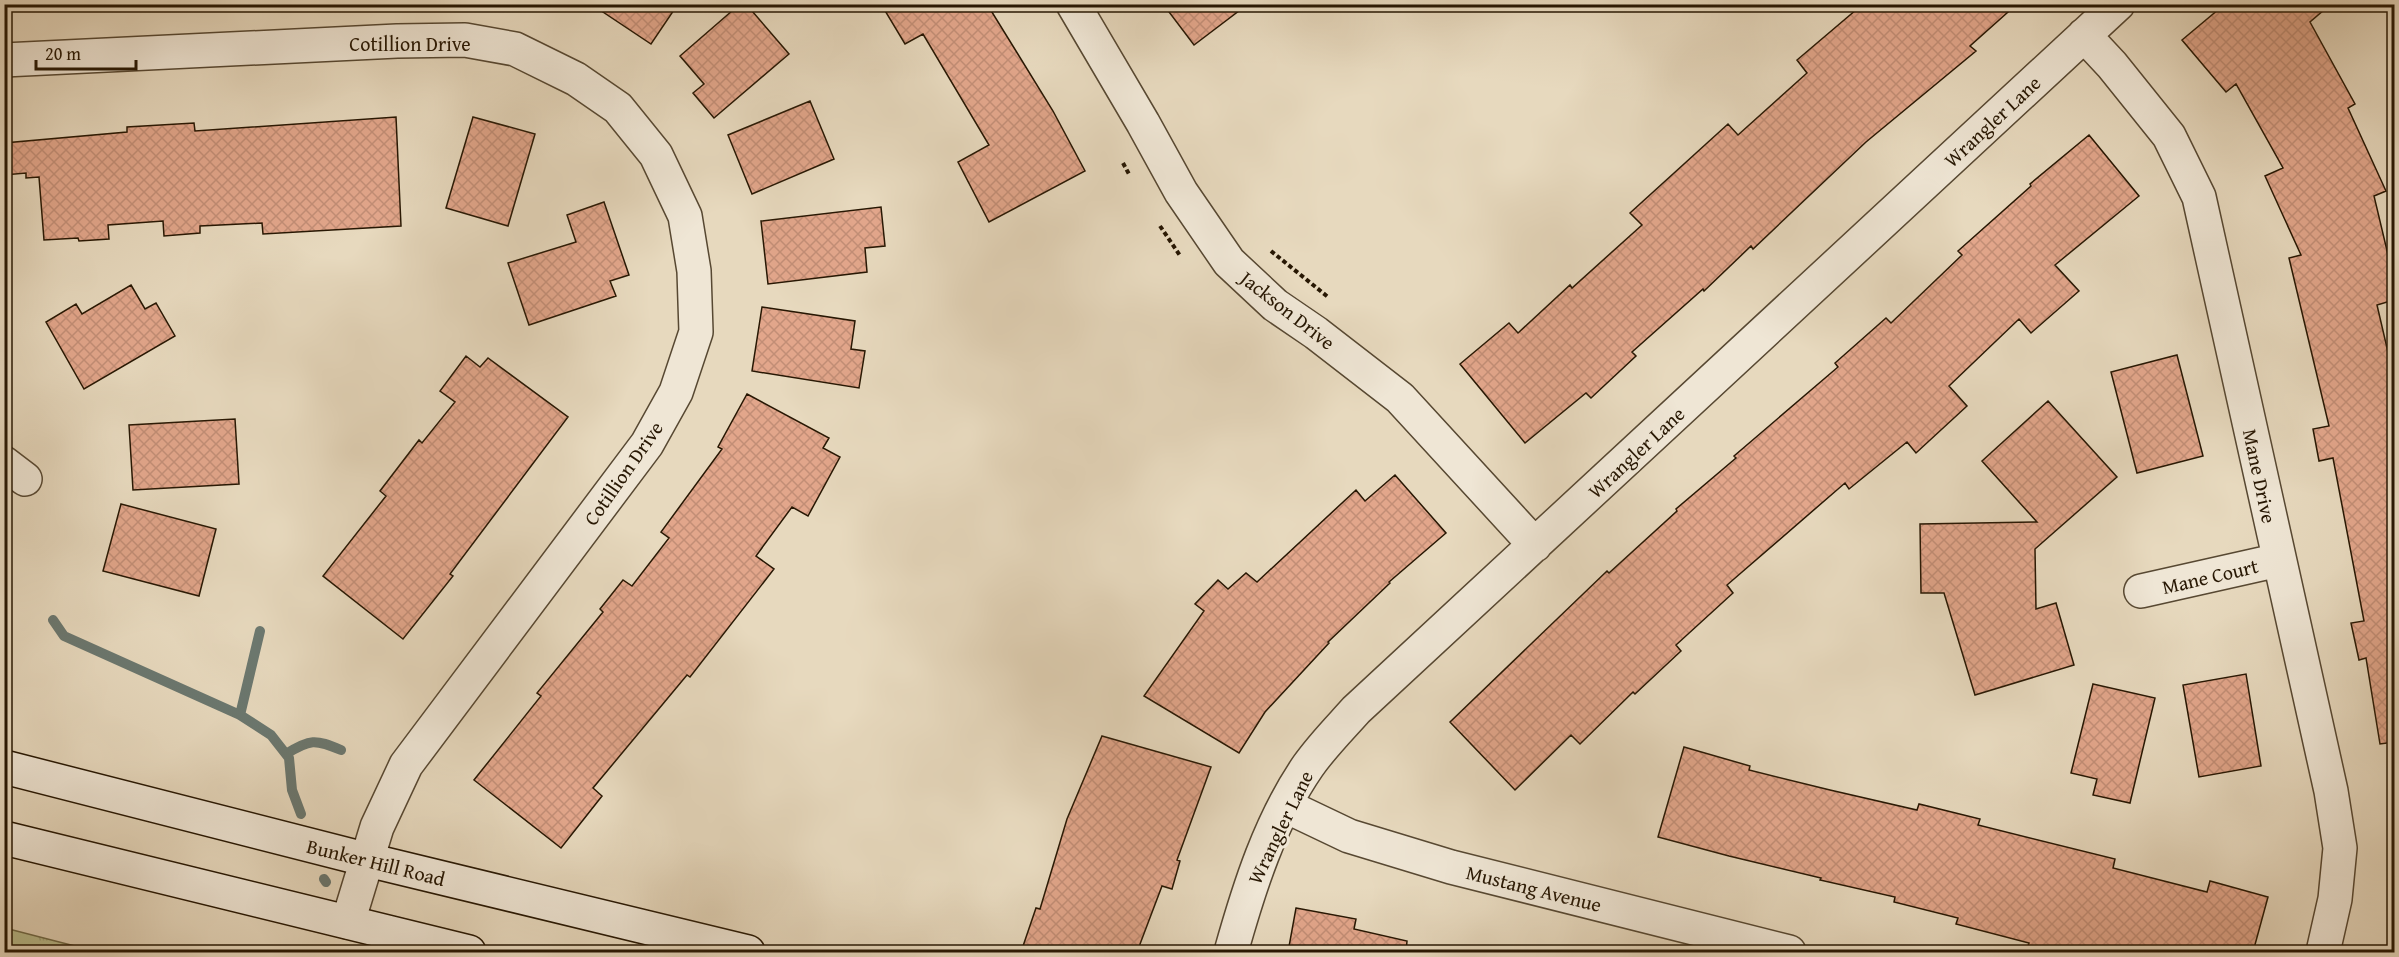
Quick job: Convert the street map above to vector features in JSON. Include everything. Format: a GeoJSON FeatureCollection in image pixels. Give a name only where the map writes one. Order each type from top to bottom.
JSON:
{"type":"FeatureCollection","features":[{"type":"Feature","properties":{"kind":"street","name":"Jackson Drive"},"geometry":{"type":"LineString","coordinates":[[1073,4],[1181,192],[1229,262],[1275,305],[1316,333],[1400,398],[1535,545]]}},
{"type":"Feature","properties":{"kind":"street","name":"Wrangler Lane"},"geometry":{"type":"LineString","coordinates":[[1231,952],[1248,894],[1268,843],[1286,806],[1308,766],[1356,710],[2118,4]]}},
{"type":"Feature","properties":{"kind":"street","name":"Mane Drive"},"geometry":{"type":"LineString","coordinates":[[2084,35],[2112,65],[2169,136],[2199,197],[2331,791],[2340,848],[2335,899],[2323,952]]}},
{"type":"Feature","properties":{"kind":"street","name":"Cotillion Drive"},"geometry":{"type":"LineString","coordinates":[[4,60],[397,41],[465,40],[515,49],[576,79],[618,108],[656,155],[685,216],[693,270],[696,332],[676,392],[647,444],[406,765],[381,816],[348,922]]}},
{"type":"Feature","properties":{"kind":"street","name":"Mane Court"},"geometry":{"type":"LineString","coordinates":[[2140,591],[2279,560]]}},
{"type":"Feature","properties":{"kind":"street","name":"Bunker Hill Road"},"geometry":{"type":"LineString","coordinates":[[4,767],[368,860],[748,952]]}},
{"type":"Feature","properties":{"kind":"street","name":"Mustang Avenue"},"geometry":{"type":"LineString","coordinates":[[1286,806],[1349,836],[1451,867],[1789,952]]}},
{"type":"Feature","properties":{"kind":"street"},"geometry":{"type":"LineString","coordinates":[[4,838],[469,952]]}},
{"type":"Feature","properties":{"kind":"path"},"geometry":{"type":"LineString","coordinates":[[1269,250],[1336,303]]}},
{"type":"Feature","properties":{"kind":"green space"},"geometry":{"type":"Polygon","coordinates":[[[5,928],[98,952],[5,952],[5,928]]]}},
{"type":"Feature","properties":{"kind":"building"},"geometry":{"type":"Polygon","coordinates":[[[591,4],[678,4],[651,44],[591,4]]]}},
{"type":"Feature","properties":{"kind":"building"},"geometry":{"type":"Polygon","coordinates":[[[740,4],[746,4],[789,54],[714,118],[693,93],[704,84],[680,56],[740,4]]]}},
{"type":"Feature","properties":{"kind":"building"},"geometry":{"type":"Polygon","coordinates":[[[881,4],[987,4],[1053,111],[1085,171],[989,222],[958,162],[989,145],[923,34],[905,44],[881,4]]]}},
{"type":"Feature","properties":{"kind":"building"},"geometry":{"type":"Polygon","coordinates":[[[1163,4],[1248,4],[1194,45],[1163,4]]]}},
{"type":"Feature","properties":{"kind":"building"},"geometry":{"type":"Polygon","coordinates":[[[1863,4],[2017,4],[1970,46],[1976,51],[1866,142],[1753,249],[1751,246],[1704,291],[1703,289],[1632,352],[1636,356],[1591,398],[1586,393],[1525,443],[1460,364],[1509,323],[1518,333],[1570,285],[1572,288],[1642,225],[1630,213],[1728,124],[1738,135],[1807,73],[1797,60],[1863,4]]]}},
{"type":"Feature","properties":{"kind":"building"},"geometry":{"type":"Polygon","coordinates":[[[2225,4],[2331,4],[2310,22],[2355,104],[2348,108],[2386,191],[2374,196],[2389,259],[2394,257],[2394,300],[2377,305],[2394,378],[2394,742],[2380,744],[2366,658],[2359,660],[2351,623],[2364,621],[2333,458],[2319,461],[2313,429],[2329,426],[2289,258],[2301,255],[2265,176],[2283,168],[2236,84],[2226,92],[2182,40],[2225,4]]]}},
{"type":"Feature","properties":{"kind":"building"},"geometry":{"type":"Polygon","coordinates":[[[810,101],[834,159],[752,194],[728,135],[810,101]]]}},
{"type":"Feature","properties":{"kind":"building"},"geometry":{"type":"Polygon","coordinates":[[[396,117],[401,226],[263,234],[262,223],[200,226],[200,233],[164,236],[163,221],[108,225],[109,239],[44,240],[39,177],[26,178],[26,173],[4,175],[4,143],[127,132],[127,127],[194,123],[195,131],[396,117]]]}},
{"type":"Feature","properties":{"kind":"building"},"geometry":{"type":"Polygon","coordinates":[[[473,117],[535,134],[508,226],[446,208],[473,117]]]}},
{"type":"Feature","properties":{"kind":"building"},"geometry":{"type":"Polygon","coordinates":[[[2089,135],[2139,196],[2055,265],[2079,291],[2031,333],[2019,319],[1949,386],[1967,406],[1916,453],[1907,442],[1849,489],[1845,483],[1727,585],[1733,593],[1676,645],[1681,651],[1635,694],[1633,692],[1580,744],[1571,735],[1515,790],[1450,722],[1607,571],[1609,573],[1677,511],[1676,509],[1736,458],[1734,456],[1838,367],[1835,363],[1886,318],[1891,323],[1962,255],[1958,251],[2031,186],[2030,184],[2089,135]]]}},
{"type":"Feature","properties":{"kind":"building"},"geometry":{"type":"Polygon","coordinates":[[[604,202],[629,275],[610,281],[616,296],[529,325],[508,263],[576,242],[567,215],[604,202]]]}},
{"type":"Feature","properties":{"kind":"building"},"geometry":{"type":"Polygon","coordinates":[[[881,207],[885,246],[865,248],[867,272],[768,284],[761,221],[881,207]]]}},
{"type":"Feature","properties":{"kind":"building"},"geometry":{"type":"Polygon","coordinates":[[[131,285],[145,309],[156,303],[175,336],[84,389],[46,322],[76,304],[82,314],[131,285]]]}},
{"type":"Feature","properties":{"kind":"building"},"geometry":{"type":"Polygon","coordinates":[[[762,307],[855,321],[851,349],[865,351],[859,388],[752,371],[762,307]]]}},
{"type":"Feature","properties":{"kind":"building"},"geometry":{"type":"Polygon","coordinates":[[[2177,355],[2203,456],[2137,473],[2111,372],[2177,355]]]}},
{"type":"Feature","properties":{"kind":"building"},"geometry":{"type":"Polygon","coordinates":[[[466,356],[480,367],[488,358],[568,417],[450,574],[453,576],[403,639],[323,576],[386,496],[380,491],[419,440],[422,443],[455,402],[440,391],[466,356]]]}},
{"type":"Feature","properties":{"kind":"building"},"geometry":{"type":"Polygon","coordinates":[[[747,394],[829,438],[823,448],[840,457],[808,516],[792,507],[756,556],[774,569],[690,677],[687,675],[593,788],[602,796],[561,848],[474,780],[541,696],[537,693],[603,612],[600,609],[623,580],[632,586],[669,538],[661,532],[722,449],[718,447],[747,394]]]}},
{"type":"Feature","properties":{"kind":"building"},"geometry":{"type":"Polygon","coordinates":[[[2048,401],[2117,477],[2035,549],[2036,609],[2056,603],[2074,665],[1975,695],[1944,593],[1921,593],[1920,524],[2037,522],[1982,461],[2048,401]]]}},
{"type":"Feature","properties":{"kind":"building"},"geometry":{"type":"Polygon","coordinates":[[[235,419],[239,484],[133,490],[129,425],[235,419]]]}},
{"type":"Feature","properties":{"kind":"building"},"geometry":{"type":"Polygon","coordinates":[[[1395,475],[1446,533],[1389,582],[1328,642],[1265,712],[1239,753],[1144,696],[1204,611],[1195,604],[1218,580],[1228,589],[1246,573],[1257,582],[1356,490],[1365,501],[1395,475]]]}},
{"type":"Feature","properties":{"kind":"building"},"geometry":{"type":"Polygon","coordinates":[[[121,504],[216,529],[199,596],[103,571],[121,504]]]}},
{"type":"Feature","properties":{"kind":"building"},"geometry":{"type":"Polygon","coordinates":[[[2246,674],[2261,766],[2199,777],[2183,685],[2246,674]]]}},
{"type":"Feature","properties":{"kind":"building"},"geometry":{"type":"Polygon","coordinates":[[[2093,684],[2155,698],[2130,803],[2093,795],[2097,779],[2071,773],[2093,684]]]}},
{"type":"Feature","properties":{"kind":"building"},"geometry":{"type":"Polygon","coordinates":[[[1102,736],[1211,767],[1177,860],[1180,861],[1172,889],[1162,886],[1137,952],[1021,952],[1036,908],[1040,909],[1067,819],[1102,736]]]}},
{"type":"Feature","properties":{"kind":"building"},"geometry":{"type":"Polygon","coordinates":[[[1684,747],[1750,766],[1749,770],[1830,790],[1917,810],[1919,804],[1980,819],[1978,825],[2115,859],[2113,868],[2207,892],[2210,881],[2268,897],[2253,952],[2044,952],[2027,949],[2029,943],[1956,924],[1958,918],[1894,902],[1895,897],[1820,880],[1821,878],[1658,837],[1684,747]]]}},
{"type":"Feature","properties":{"kind":"building"},"geometry":{"type":"Polygon","coordinates":[[[1296,908],[1356,919],[1354,929],[1407,941],[1406,952],[1288,952],[1296,908]]]}},
{"type":"Feature","properties":{"kind":"waterway"},"geometry":{"type":"LineString","coordinates":[[53,620],[64,636],[240,715],[271,735],[289,758],[292,790],[301,814]]}},
{"type":"Feature","properties":{"kind":"waterway"},"geometry":{"type":"LineString","coordinates":[[240,715],[260,631]]}},
{"type":"Feature","properties":{"kind":"waterway"},"geometry":{"type":"LineString","coordinates":[[286,754],[313,742],[341,750]]}}]}
